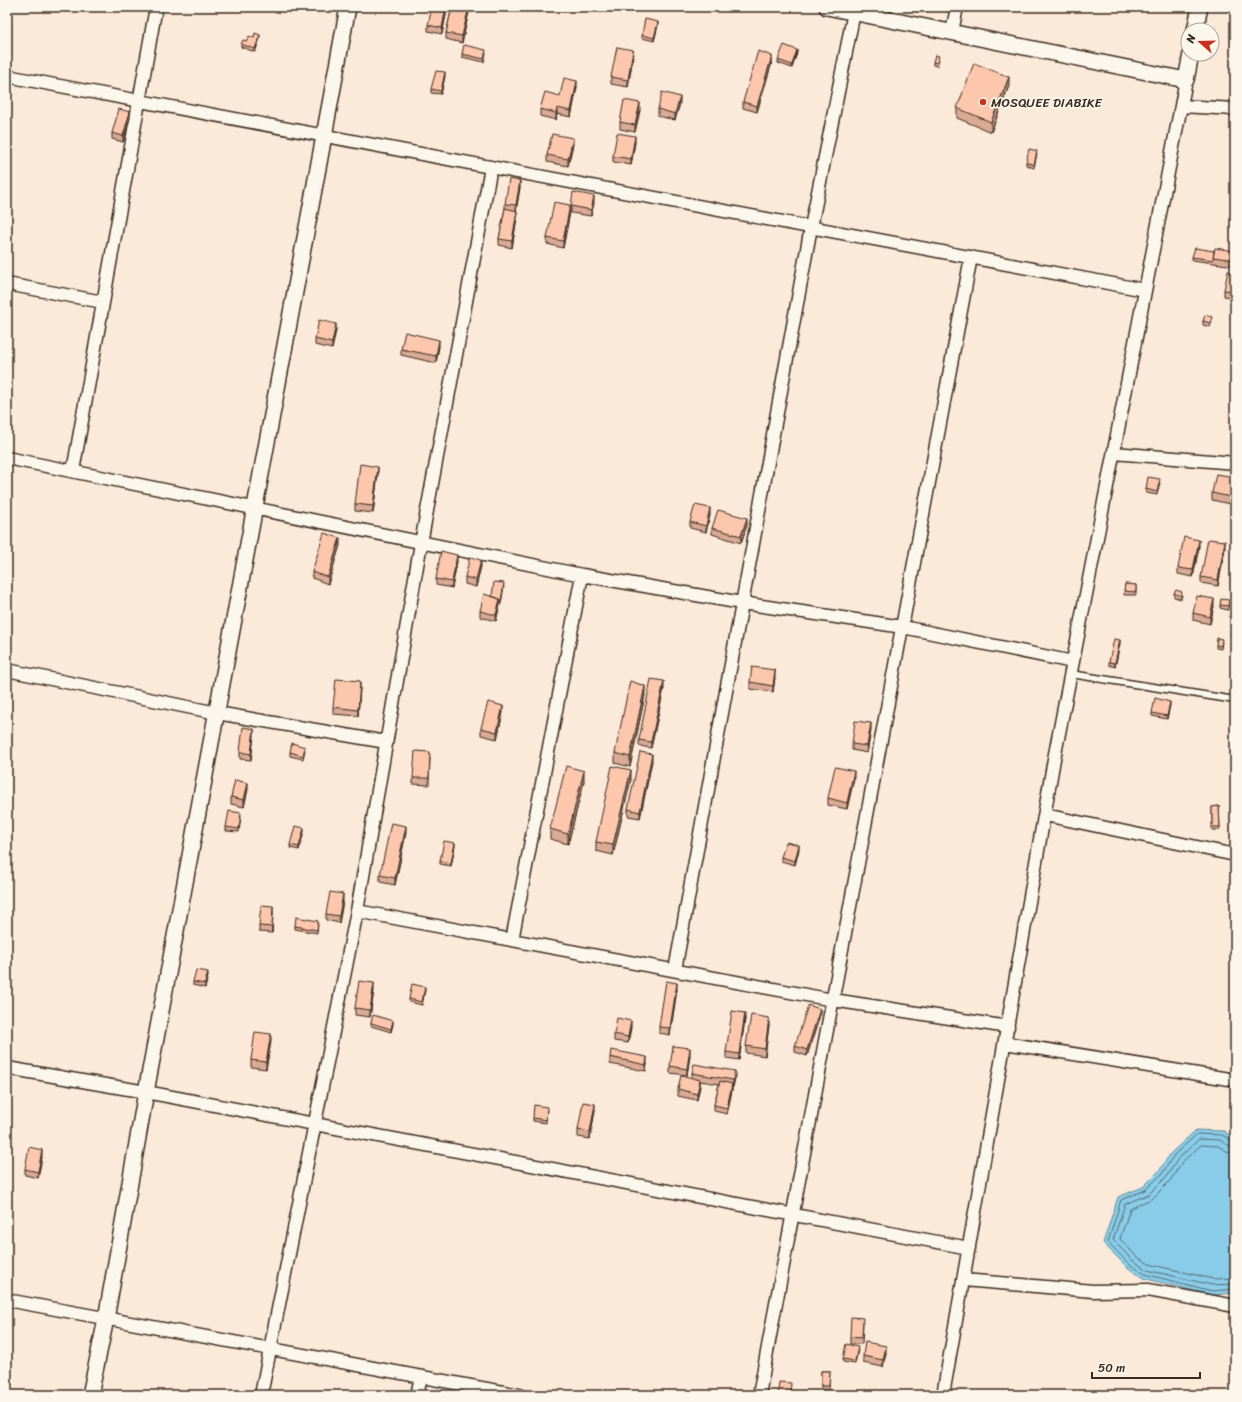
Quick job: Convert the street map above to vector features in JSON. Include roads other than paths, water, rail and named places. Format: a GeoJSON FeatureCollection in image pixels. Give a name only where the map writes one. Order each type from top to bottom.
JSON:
{"type":"FeatureCollection","features":[{"type":"Feature","properties":{"kind":"street"},"geometry":{"type":"LineString","coordinates":[[73,471],[156,7]]}},
{"type":"Feature","properties":{"kind":"street"},"geometry":{"type":"LineString","coordinates":[[90,1395],[106,1319],[146,1092],[348,7]]}},
{"type":"Feature","properties":{"kind":"street"},"geometry":{"type":"LineString","coordinates":[[826,7],[854,10],[952,32],[1186,80]]}},
{"type":"Feature","properties":{"kind":"street"},"geometry":{"type":"LineString","coordinates":[[952,32],[957,7]]}},
{"type":"Feature","properties":{"kind":"street"},"geometry":{"type":"LineString","coordinates":[[1197,22],[1200,7]]}},
{"type":"Feature","properties":{"kind":"street"},"geometry":{"type":"LineString","coordinates":[[674,970],[811,227],[854,10]]}},
{"type":"Feature","properties":{"kind":"street"},"geometry":{"type":"LineString","coordinates":[[943,1395],[1072,668],[1189,62]]}},
{"type":"Feature","properties":{"kind":"street"},"geometry":{"type":"LineString","coordinates":[[7,76],[1145,290]]}},
{"type":"Feature","properties":{"kind":"street"},"geometry":{"type":"LineString","coordinates":[[1181,106],[1235,109]]}},
{"type":"Feature","properties":{"kind":"street"},"geometry":{"type":"LineString","coordinates":[[261,1395],[313,1124],[357,911],[421,543],[491,167]]}},
{"type":"Feature","properties":{"kind":"street"},"geometry":{"type":"LineString","coordinates":[[759,1395],[794,1215],[971,257]]}},
{"type":"Feature","properties":{"kind":"street"},"geometry":{"type":"LineString","coordinates":[[7,284],[103,302]]}},
{"type":"Feature","properties":{"kind":"street"},"geometry":{"type":"LineString","coordinates":[[1114,454],[1235,463]]}},
{"type":"Feature","properties":{"kind":"street"},"geometry":{"type":"LineString","coordinates":[[7,458],[582,575],[742,603],[903,627],[1072,668]]}},
{"type":"Feature","properties":{"kind":"street"},"geometry":{"type":"LineString","coordinates":[[512,940],[582,575]]}},
{"type":"Feature","properties":{"kind":"street"},"geometry":{"type":"LineString","coordinates":[[7,670],[217,713],[386,742]]}},
{"type":"Feature","properties":{"kind":"street"},"geometry":{"type":"LineString","coordinates":[[1045,815],[1235,855]]}},
{"type":"Feature","properties":{"kind":"street"},"geometry":{"type":"LineString","coordinates":[[357,911],[833,1000],[1008,1028]]}},
{"type":"Feature","properties":{"kind":"street"},"geometry":{"type":"LineString","coordinates":[[1005,1043],[1235,1080]]}},
{"type":"Feature","properties":{"kind":"street"},"geometry":{"type":"LineString","coordinates":[[7,1068],[146,1092],[969,1248]]}},
{"type":"Feature","properties":{"kind":"street"},"geometry":{"type":"LineString","coordinates":[[963,1280],[1093,1291],[1148,1290],[1235,1306]]}},
{"type":"Feature","properties":{"kind":"street"},"geometry":{"type":"LineString","coordinates":[[7,1300],[520,1395]]}},
{"type":"Feature","properties":{"kind":"street"},"geometry":{"type":"LineString","coordinates":[[417,1395],[421,1377]]}},
{"type":"Feature","properties":{"kind":"lane"},"geometry":{"type":"LineString","coordinates":[[1072,668],[1235,700]]}},
{"type":"Feature","properties":{"kind":"water"},"geometry":{"type":"Polygon","coordinates":[[[1196,1130],[1224,1131],[1235,1139],[1235,1293],[1211,1295],[1143,1278],[1127,1267],[1103,1243],[1118,1197],[1143,1187],[1159,1171],[1171,1153],[1196,1130]]]}},
{"type":"Feature","properties":{"kind":"place","name":"MOSQUEE DIABIKE"},"geometry":{"type":"Point","coordinates":[983,102]}}]}
